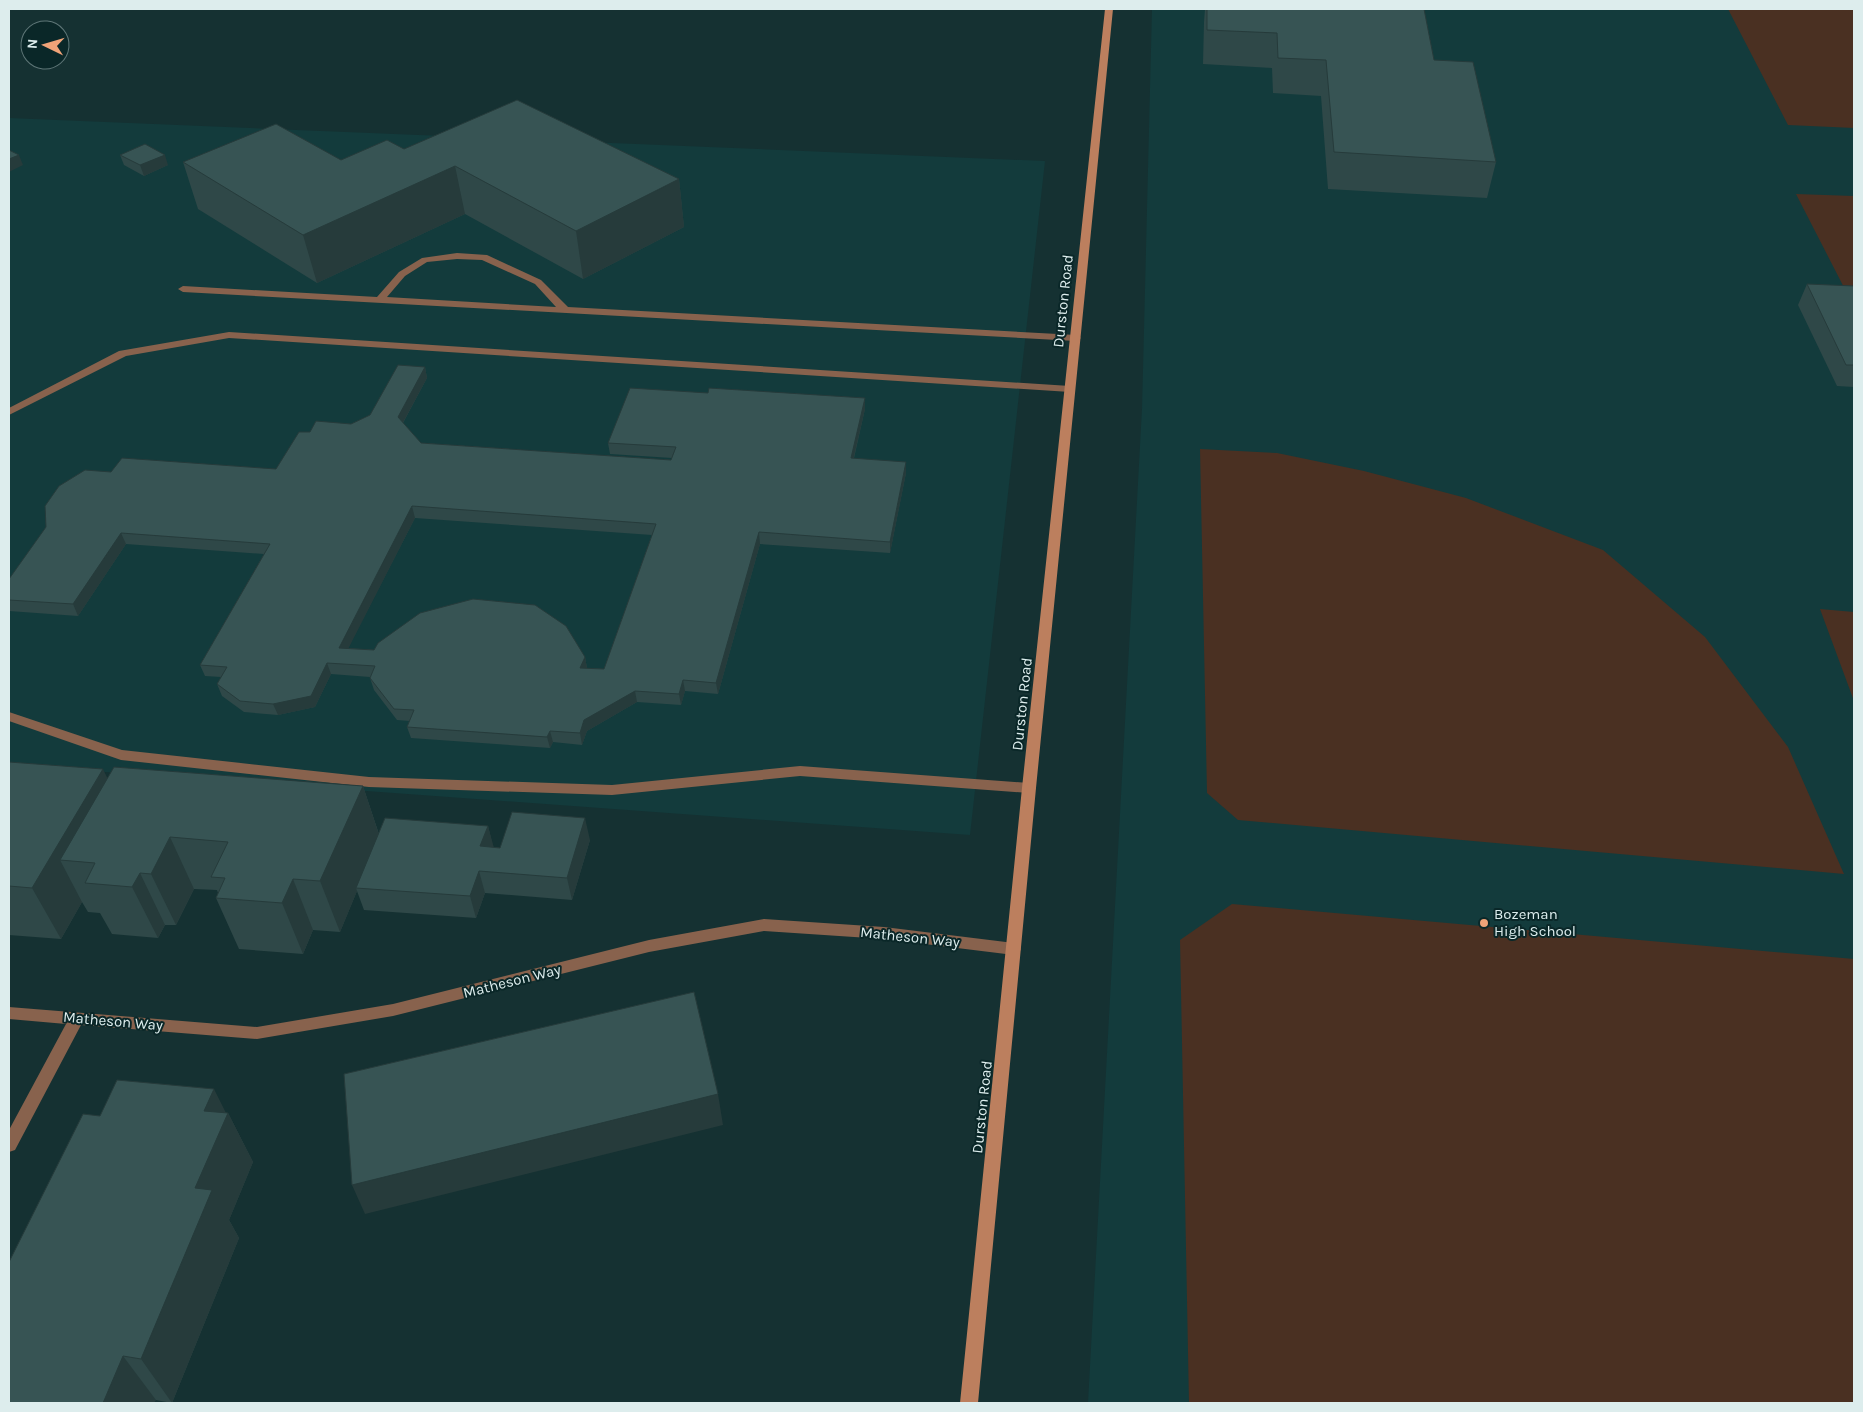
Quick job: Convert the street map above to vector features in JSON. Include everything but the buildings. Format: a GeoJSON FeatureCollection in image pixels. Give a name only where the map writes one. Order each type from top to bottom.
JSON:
{"type":"FeatureCollection","features":[{"type":"Feature","properties":{"kind":"main road","name":"Durston Road"},"geometry":{"type":"LineString","coordinates":[[969,1403],[1029,788],[1109,9]]}},
{"type":"Feature","properties":{"kind":"street"},"geometry":{"type":"LineString","coordinates":[[380,299],[402,274],[425,260],[457,256],[484,257],[538,282],[565,310]]}},
{"type":"Feature","properties":{"kind":"street"},"geometry":{"type":"LineString","coordinates":[[183,289],[1076,338]]}},
{"type":"Feature","properties":{"kind":"street"},"geometry":{"type":"LineString","coordinates":[[9,412],[123,353],[229,335],[1070,388]]}},
{"type":"Feature","properties":{"kind":"street"},"geometry":{"type":"LineString","coordinates":[[9,716],[121,755],[369,782],[612,790],[800,771],[1029,788]]}},
{"type":"Feature","properties":{"kind":"street","name":"Matheson Way"},"geometry":{"type":"LineString","coordinates":[[9,1013],[257,1033],[393,1010],[650,946],[764,925],[884,933],[1014,949]]}},
{"type":"Feature","properties":{"kind":"street"},"geometry":{"type":"LineString","coordinates":[[9,1145],[77,1018]]}},
{"type":"Feature","properties":{"kind":"shaded area","name":"Bozeman High School"},"geometry":{"type":"Polygon","coordinates":[[[1152,9],[1854,9],[1854,1403],[1088,1403],[1142,409],[1152,9]]]}},
{"type":"Feature","properties":{"kind":"shaded area"},"geometry":{"type":"Polygon","coordinates":[[[1728,9],[1854,9],[1854,128],[1788,125],[1728,9]]]}},
{"type":"Feature","properties":{"kind":"shaded area"},"geometry":{"type":"Polygon","coordinates":[[[9,118],[1045,161],[970,835],[9,765],[9,118]]]}},
{"type":"Feature","properties":{"kind":"shaded area"},"geometry":{"type":"Polygon","coordinates":[[[1796,194],[1854,196],[1854,307],[1796,194]]]}},
{"type":"Feature","properties":{"kind":"shaded area"},"geometry":{"type":"Polygon","coordinates":[[[1200,449],[1277,453],[1364,471],[1466,498],[1603,550],[1705,637],[1788,747],[1844,874],[1238,820],[1207,793],[1200,449]]]}},
{"type":"Feature","properties":{"kind":"shaded area"},"geometry":{"type":"Polygon","coordinates":[[[1820,609],[1854,612],[1854,701],[1820,609]]]}},
{"type":"Feature","properties":{"kind":"shaded area"},"geometry":{"type":"Polygon","coordinates":[[[1232,904],[1854,959],[1854,1403],[1189,1403],[1180,940],[1232,904]]]}},
{"type":"Feature","properties":{"kind":"place","name":"Bozeman High School"},"geometry":{"type":"Point","coordinates":[1484,923]}}]}
